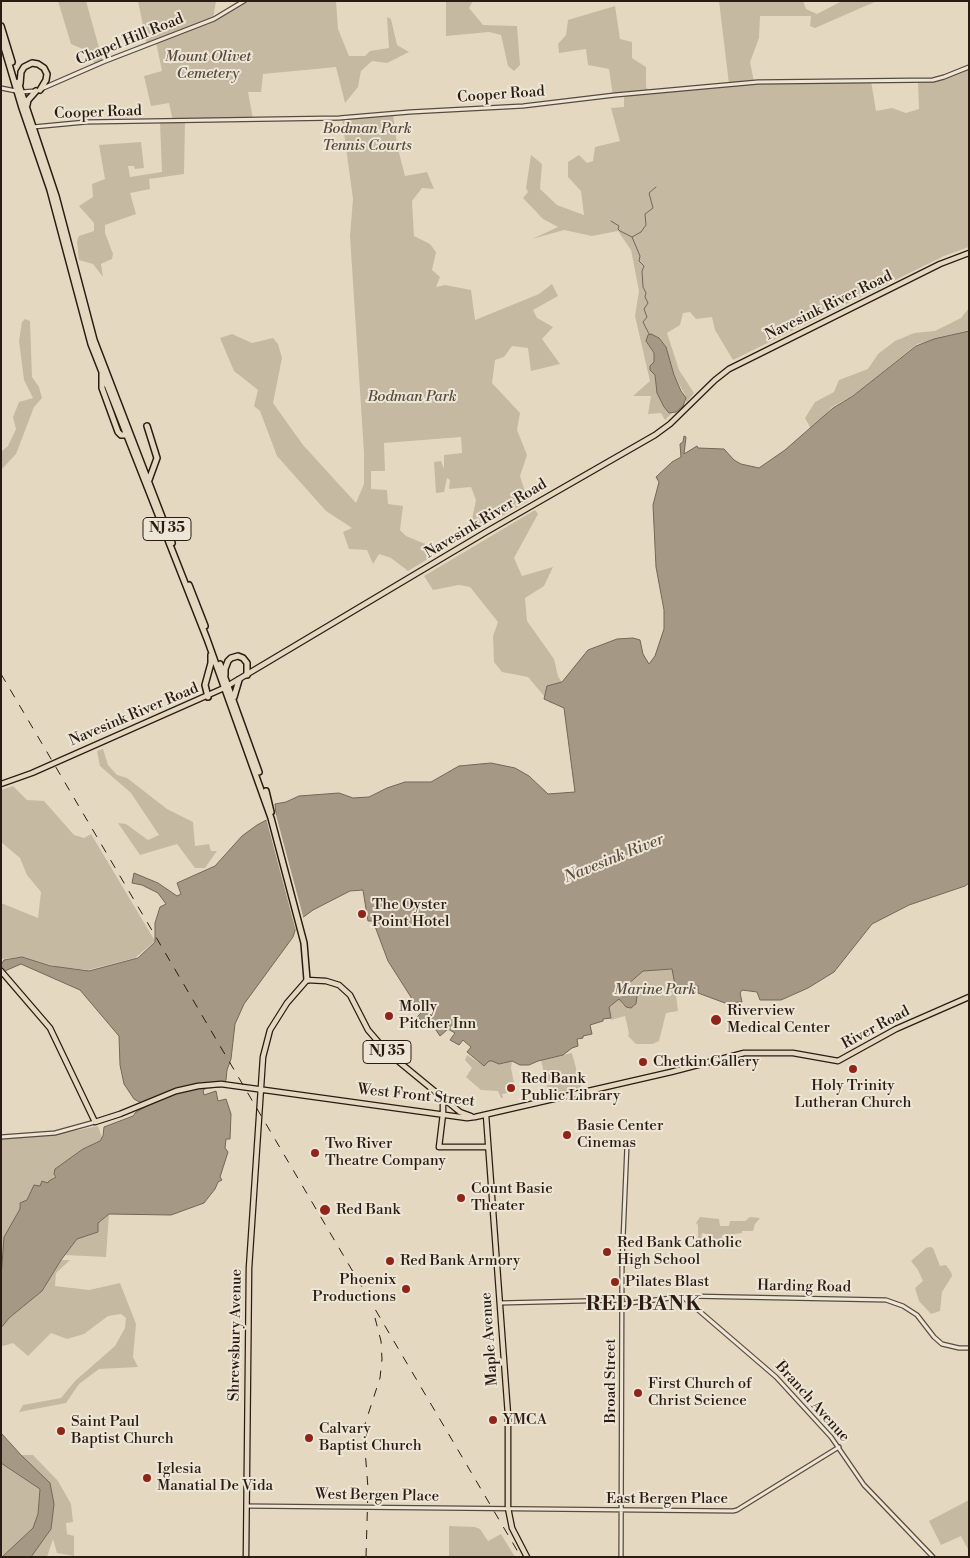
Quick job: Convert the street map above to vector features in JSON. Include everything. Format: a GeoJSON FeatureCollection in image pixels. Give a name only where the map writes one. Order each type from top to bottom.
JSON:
{"type":"FeatureCollection","features":[{"type":"Feature","properties":{"kind":"highway","name":"NJ 35"},"geometry":{"type":"LineString","coordinates":[[1,26],[19,92],[54,189],[94,340],[225,678],[226,687],[234,700],[265,787],[302,936],[307,980]]}},
{"type":"Feature","properties":{"kind":"highway","name":"NJ 35"},"geometry":{"type":"LineString","coordinates":[[1,37],[50,190],[84,323],[102,374],[102,388],[119,434],[126,435],[226,687],[271,815]]}},
{"type":"Feature","properties":{"kind":"highway"},"geometry":{"type":"LineString","coordinates":[[19,92],[21,72],[32,63],[40,65],[46,72],[46,80],[28,100],[26,108]]}},
{"type":"Feature","properties":{"kind":"highway"},"geometry":{"type":"LineString","coordinates":[[148,426],[157,458],[149,480]]}},
{"type":"Feature","properties":{"kind":"highway"},"geometry":{"type":"LineString","coordinates":[[208,697],[205,685],[211,663],[210,647]]}},
{"type":"Feature","properties":{"kind":"highway"},"geometry":{"type":"LineString","coordinates":[[225,678],[226,664],[234,656],[246,660],[248,666],[247,675]]}},
{"type":"Feature","properties":{"kind":"highway"},"geometry":{"type":"LineString","coordinates":[[234,700],[235,691],[240,680]]}},
{"type":"Feature","properties":{"kind":"main road","name":"Navesink River Road"},"geometry":{"type":"LineString","coordinates":[[1,784],[32,773],[208,697],[240,680],[486,532],[655,435],[670,424],[715,380],[729,369],[945,262],[969,253]]}},
{"type":"Feature","properties":{"kind":"main road"},"geometry":{"type":"LineString","coordinates":[[3,973],[51,1030],[95,1122]]}},
{"type":"Feature","properties":{"kind":"main road","name":"NJ 35"},"geometry":{"type":"LineString","coordinates":[[307,980],[332,982],[342,987],[352,999],[362,1021],[378,1043],[400,1064],[460,1112],[475,1117]]}},
{"type":"Feature","properties":{"kind":"main road","name":"Shrewsbury Avenue"},"geometry":{"type":"LineString","coordinates":[[246,1557],[248,1268],[264,1048],[270,1030],[287,1003],[307,980]]}},
{"type":"Feature","properties":{"kind":"main road","name":"River Road"},"geometry":{"type":"LineString","coordinates":[[632,1080],[744,1053],[792,1053],[838,1061],[900,1027],[969,997]]}},
{"type":"Feature","properties":{"kind":"main road","name":"West Front Street"},"geometry":{"type":"LineString","coordinates":[[95,1122],[176,1091],[204,1085],[223,1084],[467,1118],[632,1080]]}},
{"type":"Feature","properties":{"kind":"main road"},"geometry":{"type":"LineString","coordinates":[[440,1095],[443,1103],[443,1114],[439,1147],[488,1147]]}},
{"type":"Feature","properties":{"kind":"main road","name":"Maple Avenue"},"geometry":{"type":"LineString","coordinates":[[486,1115],[508,1421],[508,1508],[515,1534],[527,1557]]}},
{"type":"Feature","properties":{"kind":"street","name":"Chapel Hill Road"},"geometry":{"type":"LineString","coordinates":[[1,88],[19,92],[38,90],[102,62],[214,19],[244,1]]}},
{"type":"Feature","properties":{"kind":"street","name":"Cooper Road"},"geometry":{"type":"LineString","coordinates":[[33,127],[86,122],[340,118],[409,112],[481,109],[758,82],[933,80],[969,67]]}},
{"type":"Feature","properties":{"kind":"street"},"geometry":{"type":"LineString","coordinates":[[1,1137],[58,1133],[95,1122]]}},
{"type":"Feature","properties":{"kind":"street","name":"Broad Street"},"geometry":{"type":"LineString","coordinates":[[621,1557],[623,1215],[627,1145]]}},
{"type":"Feature","properties":{"kind":"street","name":"Harding Road"},"geometry":{"type":"LineString","coordinates":[[500,1303],[622,1302],[682,1297],[886,1300],[903,1306],[918,1315],[931,1334],[942,1344],[969,1348]]}},
{"type":"Feature","properties":{"kind":"street","name":"Branch Avenue"},"geometry":{"type":"LineString","coordinates":[[682,1297],[776,1377],[839,1448],[864,1485],[933,1557]]}},
{"type":"Feature","properties":{"kind":"street","name":"East Bergen Place"},"geometry":{"type":"LineString","coordinates":[[508,1508],[737,1510],[839,1448]]}},
{"type":"Feature","properties":{"kind":"street","name":"West Bergen Place"},"geometry":{"type":"LineString","coordinates":[[247,1506],[508,1508]]}},
{"type":"Feature","properties":{"kind":"green space"},"geometry":{"type":"Polygon","coordinates":[[[58,1],[86,1],[103,62],[96,65],[85,50],[71,44],[58,1]]]}},
{"type":"Feature","properties":{"kind":"green space","name":"Mount Olivet Cemetery"},"geometry":{"type":"Polygon","coordinates":[[[138,1],[216,1],[213,19],[241,1],[336,1],[338,29],[349,56],[365,56],[370,51],[389,48],[387,17],[391,19],[397,45],[409,52],[387,63],[372,61],[361,71],[358,87],[345,103],[336,67],[263,74],[261,92],[248,92],[253,119],[185,121],[184,174],[149,179],[150,189],[130,193],[136,214],[105,225],[105,233],[113,254],[112,259],[101,264],[103,277],[93,264],[79,260],[77,241],[79,236],[94,231],[94,223],[79,206],[93,197],[92,184],[105,179],[99,145],[141,142],[144,168],[135,169],[134,166],[128,166],[130,177],[162,172],[160,122],[173,121],[169,103],[151,106],[144,76],[162,71],[156,42],[147,45],[138,1]]]}},
{"type":"Feature","properties":{"kind":"green space"},"geometry":{"type":"Polygon","coordinates":[[[446,1],[473,1],[469,8],[483,25],[517,26],[520,65],[514,71],[508,66],[501,35],[489,32],[446,36],[446,1]]]}},
{"type":"Feature","properties":{"kind":"green space"},"geometry":{"type":"Polygon","coordinates":[[[719,1],[803,1],[806,9],[817,14],[842,1],[877,1],[815,28],[810,26],[811,16],[760,16],[759,38],[750,62],[754,82],[871,81],[876,111],[892,108],[906,113],[919,109],[918,82],[939,81],[969,69],[969,247],[944,256],[733,360],[715,330],[712,317],[696,319],[690,312],[683,313],[680,325],[667,333],[679,370],[694,393],[686,403],[685,395],[674,375],[665,345],[655,336],[646,341],[654,354],[654,362],[650,370],[655,375],[657,393],[665,409],[672,413],[665,420],[661,413],[648,414],[651,396],[633,396],[650,381],[635,316],[639,291],[631,250],[618,231],[592,236],[564,230],[532,239],[558,227],[543,219],[523,198],[528,192],[526,188],[531,155],[542,164],[540,189],[557,205],[584,215],[581,191],[568,177],[568,162],[579,155],[587,163],[593,161],[595,147],[620,141],[611,108],[624,107],[624,95],[613,96],[609,69],[588,65],[586,49],[559,53],[558,44],[566,35],[568,20],[615,6],[620,39],[632,42],[632,58],[646,67],[646,87],[650,92],[729,84],[719,1]]]}},
{"type":"Feature","properties":{"kind":"green space"},"geometry":{"type":"Polygon","coordinates":[[[393,114],[397,145],[405,176],[427,172],[434,189],[422,188],[412,201],[414,236],[430,244],[436,252],[432,270],[440,277],[436,287],[445,285],[471,290],[475,320],[539,294],[552,284],[558,296],[533,310],[537,318],[553,327],[542,339],[560,364],[531,371],[528,348],[512,346],[504,357],[495,360],[492,383],[520,413],[517,430],[527,455],[520,476],[528,501],[453,544],[450,538],[471,524],[476,500],[471,487],[449,489],[450,480],[447,478],[444,492],[436,493],[434,462],[441,461],[444,469],[444,455],[462,453],[461,437],[384,443],[385,471],[371,471],[371,489],[387,490],[388,504],[403,506],[400,530],[406,536],[430,546],[438,553],[408,571],[391,558],[379,554],[373,564],[367,550],[349,549],[343,532],[352,528],[326,511],[277,456],[260,411],[254,406],[258,390],[234,371],[220,338],[232,334],[252,343],[273,338],[278,344],[282,358],[273,403],[303,445],[356,503],[364,484],[364,453],[350,236],[353,199],[342,118],[393,114]]]}},
{"type":"Feature","properties":{"kind":"green space"},"geometry":{"type":"Polygon","coordinates":[[[969,308],[969,330],[917,344],[854,395],[832,407],[811,429],[805,418],[815,402],[834,392],[839,380],[868,369],[878,354],[895,341],[914,333],[935,331],[961,318],[969,308]]]}},
{"type":"Feature","properties":{"kind":"green space"},"geometry":{"type":"Polygon","coordinates":[[[25,319],[30,321],[32,377],[39,387],[42,398],[34,407],[16,454],[1,470],[1,452],[8,446],[16,429],[13,417],[19,402],[33,398],[24,380],[19,341],[22,322],[25,319]]]}},
{"type":"Feature","properties":{"kind":"green space"},"geometry":{"type":"Polygon","coordinates":[[[535,510],[538,514],[514,558],[522,576],[553,567],[544,586],[525,598],[527,621],[554,659],[561,681],[561,704],[550,703],[528,677],[502,672],[494,662],[493,636],[498,622],[470,587],[459,585],[433,590],[424,576],[535,510]]]}},
{"type":"Feature","properties":{"kind":"green space"},"geometry":{"type":"Polygon","coordinates":[[[103,749],[108,765],[117,775],[127,778],[167,809],[193,822],[195,846],[209,844],[211,851],[217,851],[205,868],[195,868],[177,844],[140,855],[118,823],[126,824],[148,840],[159,835],[131,793],[100,766],[97,751],[103,749]]]}},
{"type":"Feature","properties":{"kind":"green space"},"geometry":{"type":"Polygon","coordinates":[[[13,786],[27,800],[44,801],[74,835],[84,838],[91,834],[155,941],[135,958],[88,970],[58,967],[23,957],[1,959],[1,903],[38,918],[41,892],[27,875],[20,858],[1,842],[1,790],[13,786]]]}},
{"type":"Feature","properties":{"kind":"green space","name":"Marine Park"},"geometry":{"type":"Polygon","coordinates":[[[673,970],[678,1011],[666,1013],[659,1041],[653,1044],[636,1044],[628,1036],[625,1016],[611,1020],[609,1007],[619,998],[623,1005],[628,1008],[636,1005],[637,998],[627,985],[642,971],[673,970]]]}},
{"type":"Feature","properties":{"kind":"green space"},"geometry":{"type":"Polygon","coordinates":[[[572,1053],[581,1087],[549,1096],[541,1060],[572,1053]]]}},
{"type":"Feature","properties":{"kind":"green space"},"geometry":{"type":"Polygon","coordinates":[[[467,1055],[484,1066],[489,1061],[500,1063],[512,1061],[511,1068],[514,1083],[506,1085],[507,1093],[502,1094],[503,1098],[501,1098],[498,1091],[481,1090],[466,1077],[472,1068],[465,1060],[467,1055]]]}},
{"type":"Feature","properties":{"kind":"green space"},"geometry":{"type":"Polygon","coordinates":[[[98,1126],[102,1137],[100,1141],[83,1149],[55,1169],[56,1176],[48,1184],[43,1181],[40,1186],[34,1186],[27,1200],[19,1204],[20,1209],[1,1278],[1,1139],[59,1134],[98,1126]]]}},
{"type":"Feature","properties":{"kind":"green space"},"geometry":{"type":"Polygon","coordinates":[[[109,1214],[106,1257],[65,1255],[77,1239],[98,1232],[98,1223],[109,1214]]]}},
{"type":"Feature","properties":{"kind":"green space"},"geometry":{"type":"Polygon","coordinates":[[[700,1217],[719,1219],[720,1226],[729,1226],[730,1221],[745,1221],[750,1217],[760,1218],[755,1224],[753,1231],[742,1231],[742,1233],[734,1234],[733,1238],[722,1235],[722,1240],[708,1238],[707,1234],[702,1233],[701,1240],[698,1238],[698,1225],[696,1223],[700,1217]]]}},
{"type":"Feature","properties":{"kind":"green space"},"geometry":{"type":"Polygon","coordinates":[[[926,1248],[933,1248],[940,1266],[946,1265],[952,1276],[942,1292],[940,1311],[931,1314],[919,1301],[915,1288],[923,1281],[911,1261],[926,1248]]]}},
{"type":"Feature","properties":{"kind":"green space"},"geometry":{"type":"Polygon","coordinates":[[[61,1260],[70,1260],[56,1273],[55,1286],[89,1290],[120,1283],[136,1324],[133,1357],[138,1367],[99,1369],[79,1384],[66,1403],[19,1412],[23,1405],[61,1398],[75,1381],[115,1346],[125,1328],[126,1318],[121,1314],[108,1316],[84,1334],[67,1339],[51,1333],[28,1356],[13,1343],[3,1346],[1,1344],[1,1328],[9,1318],[42,1291],[61,1260]]]}},
{"type":"Feature","properties":{"kind":"green space"},"geometry":{"type":"Polygon","coordinates":[[[21,1455],[33,1455],[58,1481],[71,1504],[73,1522],[66,1523],[67,1534],[74,1536],[74,1556],[57,1553],[53,1539],[47,1557],[31,1557],[51,1529],[54,1504],[21,1455]]]}},
{"type":"Feature","properties":{"kind":"green space"},"geometry":{"type":"Polygon","coordinates":[[[1,1463],[40,1489],[38,1514],[33,1528],[2,1557],[1,1463]]]}},
{"type":"Feature","properties":{"kind":"green space"},"geometry":{"type":"Polygon","coordinates":[[[969,1500],[969,1551],[961,1536],[941,1545],[929,1521],[969,1500]]]}},
{"type":"Feature","properties":{"kind":"green space"},"geometry":{"type":"Polygon","coordinates":[[[449,1526],[475,1527],[480,1529],[488,1541],[501,1534],[515,1557],[449,1557],[449,1526]]]}},
{"type":"Feature","properties":{"kind":"water","name":"Navesink River"},"geometry":{"type":"Polygon","coordinates":[[[969,331],[969,883],[909,905],[872,924],[834,972],[808,988],[781,1000],[760,1000],[757,992],[742,990],[740,993],[742,1002],[725,1003],[698,993],[698,986],[675,985],[672,969],[643,971],[627,985],[637,996],[636,1004],[631,1008],[626,1007],[619,999],[609,1007],[611,1018],[603,1019],[603,1021],[590,1025],[592,1034],[577,1039],[578,1046],[563,1055],[529,1065],[520,1065],[512,1061],[499,1064],[489,1061],[484,1066],[467,1052],[471,1047],[463,1040],[459,1045],[450,1040],[455,1033],[448,1029],[440,1036],[436,1030],[417,1017],[421,1013],[388,961],[373,921],[368,921],[363,890],[350,891],[313,910],[298,921],[293,937],[244,1004],[235,1024],[231,1059],[226,1080],[221,1087],[203,1090],[204,1095],[216,1091],[218,1101],[226,1099],[231,1114],[230,1139],[226,1139],[225,1148],[228,1152],[220,1177],[222,1180],[218,1182],[204,1203],[171,1215],[109,1214],[98,1223],[98,1232],[77,1239],[61,1260],[42,1291],[9,1318],[1,1328],[1,1278],[4,1237],[20,1209],[20,1203],[27,1200],[34,1185],[40,1186],[42,1181],[48,1183],[56,1177],[54,1174],[55,1169],[83,1149],[100,1141],[103,1136],[104,1127],[133,1116],[136,1112],[147,1106],[134,1099],[124,1084],[120,1065],[119,1036],[80,990],[21,964],[1,975],[1,965],[4,960],[22,957],[51,966],[89,971],[138,958],[155,942],[155,923],[160,907],[166,904],[158,893],[142,885],[132,883],[134,873],[158,883],[177,896],[181,894],[177,883],[215,866],[242,836],[276,815],[275,804],[286,802],[299,796],[339,793],[353,798],[369,797],[405,782],[431,782],[459,766],[491,763],[515,768],[529,776],[548,794],[575,792],[564,708],[544,699],[547,686],[562,682],[588,650],[617,639],[633,638],[640,640],[643,654],[649,664],[655,656],[664,629],[664,610],[656,567],[653,505],[659,482],[656,477],[672,462],[681,457],[680,444],[683,442],[684,436],[686,437],[684,454],[697,446],[698,448],[724,449],[734,460],[741,464],[759,468],[785,450],[833,408],[853,396],[916,346],[934,339],[969,331]]]}},
{"type":"Feature","properties":{"kind":"water"},"geometry":{"type":"Polygon","coordinates":[[[651,334],[659,338],[666,347],[674,375],[686,398],[683,406],[676,412],[669,413],[657,393],[655,375],[650,370],[650,366],[654,362],[654,353],[646,341],[648,335],[651,334]]]}},
{"type":"Feature","properties":{"kind":"water"},"geometry":{"type":"Polygon","coordinates":[[[1,1433],[50,1483],[54,1504],[51,1529],[31,1557],[2,1557],[33,1528],[38,1514],[40,1489],[1,1463],[1,1433]]]}},
{"type":"Feature","properties":{"kind":"pier"},"geometry":{"type":"Polygon","coordinates":[[[275,811],[304,920],[300,922],[297,935],[266,818],[275,811]]]}},
{"type":"Feature","properties":{"kind":"waterway"},"geometry":{"type":"LineString","coordinates":[[649,334],[643,322],[647,317],[644,309],[648,303],[643,287],[642,271],[644,266],[639,261],[640,256],[632,237],[641,232],[646,225],[645,214],[653,208],[649,193],[656,187]]}},
{"type":"Feature","properties":{"kind":"waterway"},"geometry":{"type":"LineString","coordinates":[[611,221],[619,226],[618,229],[620,231],[632,237]]}},
{"type":"Feature","properties":{"kind":"railway"},"geometry":{"type":"LineString","coordinates":[[1,674],[521,1557]]}},
{"type":"Feature","properties":{"kind":"railway"},"geometry":{"type":"LineString","coordinates":[[366,1557],[368,1488],[364,1437],[365,1424],[380,1378],[382,1359],[381,1341],[375,1318]]}},
{"type":"Feature","properties":{"kind":"place","name":"The Oyster Point Hotel"},"geometry":{"type":"Point","coordinates":[362,914]}},
{"type":"Feature","properties":{"kind":"place","name":"Molly Pitcher Inn"},"geometry":{"type":"Point","coordinates":[389,1016]}},
{"type":"Feature","properties":{"kind":"place","name":"Riverview Medical Center"},"geometry":{"type":"Point","coordinates":[716,1020]}},
{"type":"Feature","properties":{"kind":"place","name":"Chetkin Gallery"},"geometry":{"type":"Point","coordinates":[643,1062]}},
{"type":"Feature","properties":{"kind":"place","name":"Holy Trinity Lutheran Church"},"geometry":{"type":"Point","coordinates":[853,1069]}},
{"type":"Feature","properties":{"kind":"place","name":"Red Bank Public Library"},"geometry":{"type":"Point","coordinates":[511,1088]}},
{"type":"Feature","properties":{"kind":"place","name":"Basie Center Cinemas"},"geometry":{"type":"Point","coordinates":[567,1135]}},
{"type":"Feature","properties":{"kind":"place","name":"Two River Theatre Company"},"geometry":{"type":"Point","coordinates":[315,1153]}},
{"type":"Feature","properties":{"kind":"place","name":"Count Basie Theater"},"geometry":{"type":"Point","coordinates":[461,1198]}},
{"type":"Feature","properties":{"kind":"place","name":"Red Bank"},"geometry":{"type":"Point","coordinates":[325,1210]}},
{"type":"Feature","properties":{"kind":"place","name":"Red Bank Catholic High School"},"geometry":{"type":"Point","coordinates":[607,1252]}},
{"type":"Feature","properties":{"kind":"place","name":"Red Bank Armory"},"geometry":{"type":"Point","coordinates":[390,1261]}},
{"type":"Feature","properties":{"kind":"place","name":"Pilates Blast"},"geometry":{"type":"Point","coordinates":[615,1282]}},
{"type":"Feature","properties":{"kind":"place","name":"Phoenix Productions"},"geometry":{"type":"Point","coordinates":[406,1289]}},
{"type":"Feature","properties":{"kind":"place","name":"First Church of Christ Science"},"geometry":{"type":"Point","coordinates":[638,1393]}},
{"type":"Feature","properties":{"kind":"place","name":"YMCA"},"geometry":{"type":"Point","coordinates":[493,1420]}},
{"type":"Feature","properties":{"kind":"place","name":"Saint Paul Baptist Church"},"geometry":{"type":"Point","coordinates":[61,1431]}},
{"type":"Feature","properties":{"kind":"place","name":"Calvary Baptist Church"},"geometry":{"type":"Point","coordinates":[309,1438]}},
{"type":"Feature","properties":{"kind":"place","name":"Iglesia Manatial De Vida"},"geometry":{"type":"Point","coordinates":[147,1478]}},
{"type":"Feature","properties":{"kind":"district","name":"RED BANK"},"geometry":{"type":"Point","coordinates":[644,1305]}},
{"type":"Feature","properties":{"kind":"park label","name":"Bodman Park Tennis Courts"},"geometry":{"type":"Point","coordinates":[367,138]}},
{"type":"Feature","properties":{"kind":"park label","name":"Bodman Park"},"geometry":{"type":"Point","coordinates":[412,397]}}]}
